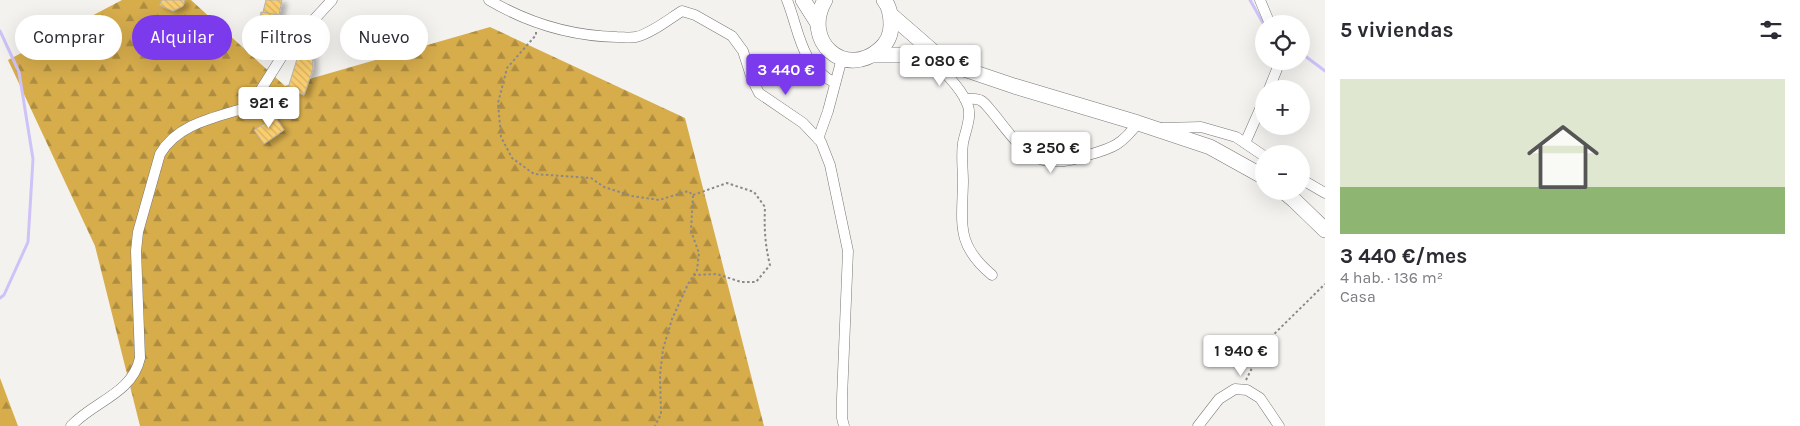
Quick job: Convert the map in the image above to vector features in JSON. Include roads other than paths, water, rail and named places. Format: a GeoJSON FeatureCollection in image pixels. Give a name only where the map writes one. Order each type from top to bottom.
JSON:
{"type":"FeatureCollection","features":[{"type":"Feature","properties":{"kind":"main road"},"geometry":{"type":"LineString","coordinates":[[803,0],[817,22],[821,40],[826,48],[842,58],[858,60],[873,55],[907,55],[940,62],[1157,129],[1210,148],[1255,172]]}},
{"type":"Feature","properties":{"kind":"main road"},"geometry":{"type":"LineString","coordinates":[[817,22],[819,10],[825,0]]}},
{"type":"Feature","properties":{"kind":"main road"},"geometry":{"type":"LineString","coordinates":[[884,0],[892,15],[940,62]]}},
{"type":"Feature","properties":{"kind":"main road"},"geometry":{"type":"LineString","coordinates":[[873,55],[885,45],[891,31],[892,15]]}},
{"type":"Feature","properties":{"kind":"main road"},"geometry":{"type":"LineString","coordinates":[[1294,200],[1325,230]]}},
{"type":"Feature","properties":{"kind":"street"},"geometry":{"type":"LineString","coordinates":[[70,426],[92,408],[126,386],[138,368],[140,358],[136,250],[138,232],[160,154],[166,143],[188,127],[249,105],[255,99],[286,50],[332,0]]}},
{"type":"Feature","properties":{"kind":"street"},"geometry":{"type":"LineString","coordinates":[[490,0],[508,11],[552,28],[594,36],[636,37],[652,30],[682,10],[695,15],[732,36],[743,51],[752,79],[759,93],[803,123],[818,139],[830,165],[848,251],[842,398],[844,426]]}},
{"type":"Feature","properties":{"kind":"street"},"geometry":{"type":"LineString","coordinates":[[787,0],[805,55],[824,77],[835,83]]}},
{"type":"Feature","properties":{"kind":"street"},"geometry":{"type":"LineString","coordinates":[[1260,0],[1266,15]]}},
{"type":"Feature","properties":{"kind":"street"},"geometry":{"type":"LineString","coordinates":[[818,139],[842,58]]}},
{"type":"Feature","properties":{"kind":"street"},"geometry":{"type":"LineString","coordinates":[[940,62],[965,99],[969,110],[962,154],[962,231],[975,260],[992,275]]}},
{"type":"Feature","properties":{"kind":"street"},"geometry":{"type":"LineString","coordinates":[[965,99],[975,98],[985,104],[1028,152],[1042,160],[1056,162],[1072,160],[1118,145],[1127,138],[1138,123]]}},
{"type":"Feature","properties":{"kind":"street"},"geometry":{"type":"LineString","coordinates":[[1244,143],[1255,119]]}},
{"type":"Feature","properties":{"kind":"street"},"geometry":{"type":"LineString","coordinates":[[1157,129],[1201,127],[1236,137],[1255,150]]}},
{"type":"Feature","properties":{"kind":"street"},"geometry":{"type":"LineString","coordinates":[[1310,184],[1325,193]]}},
{"type":"Feature","properties":{"kind":"street"},"geometry":{"type":"LineString","coordinates":[[1198,426],[1219,400],[1235,388],[1248,390],[1260,398],[1279,426]]}},
{"type":"Feature","properties":{"kind":"waterway"},"geometry":{"type":"LineString","coordinates":[[1250,0],[1258,15]]}},
{"type":"Feature","properties":{"kind":"waterway"},"geometry":{"type":"LineString","coordinates":[[0,31],[19,72],[33,159],[28,242],[4,295],[0,298]]}},
{"type":"Feature","properties":{"kind":"waterway"},"geometry":{"type":"LineString","coordinates":[[1310,60],[1325,71]]}}]}
